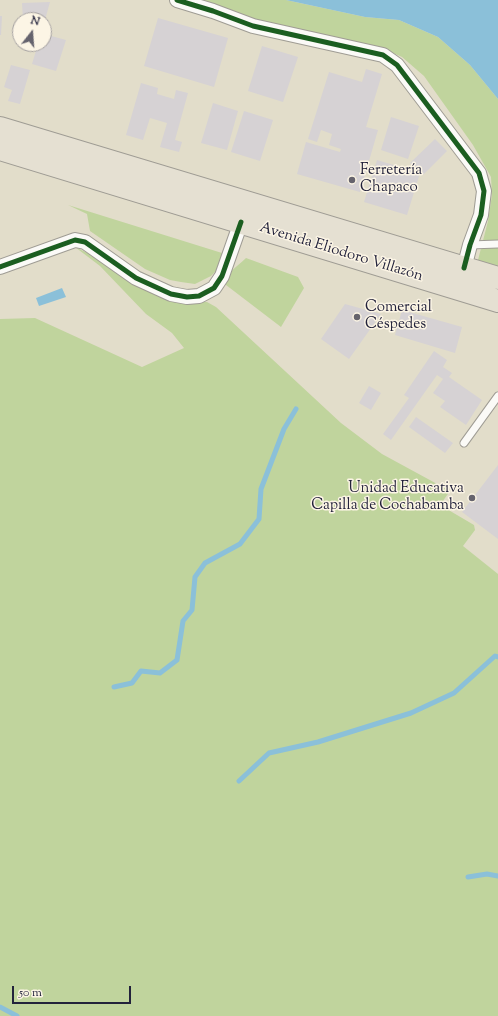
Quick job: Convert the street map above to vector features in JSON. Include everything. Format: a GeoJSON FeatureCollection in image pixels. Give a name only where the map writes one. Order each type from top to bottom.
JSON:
{"type":"FeatureCollection","features":[{"type":"Feature","properties":{"kind":"highway","name":"Avenida Eliodoro Villazón"},"geometry":{"type":"LineString","coordinates":[[0,128],[498,278]]}},
{"type":"Feature","properties":{"kind":"highway","name":"Avenida Eliodoro Villazón"},"geometry":{"type":"LineString","coordinates":[[0,149],[498,301]]}},
{"type":"Feature","properties":{"kind":"street"},"geometry":{"type":"LineString","coordinates":[[177,0],[213,11],[253,26],[383,55],[397,65],[479,173],[484,191],[481,215],[470,245],[464,268]]}},
{"type":"Feature","properties":{"kind":"street"},"geometry":{"type":"LineString","coordinates":[[0,267],[75,240],[85,242],[136,278],[171,294],[187,297],[199,296],[214,288],[222,276],[241,222]]}},
{"type":"Feature","properties":{"kind":"lane"},"geometry":{"type":"LineString","coordinates":[[470,245],[498,244]]}},
{"type":"Feature","properties":{"kind":"lane"},"geometry":{"type":"LineString","coordinates":[[464,443],[498,396]]}},
{"type":"Feature","properties":{"kind":"green space"},"geometry":{"type":"Polygon","coordinates":[[[196,0],[286,0],[365,17],[399,20],[438,37],[470,65],[498,99],[498,266],[478,260],[488,221],[492,195],[491,177],[473,145],[424,76],[402,57],[382,48],[251,19],[196,0]]]}},
{"type":"Feature","properties":{"kind":"green space"},"geometry":{"type":"Polygon","coordinates":[[[68,205],[222,253],[219,268],[211,276],[195,284],[170,280],[145,269],[90,231],[87,214],[68,205]]]}},
{"type":"Feature","properties":{"kind":"green space"},"geometry":{"type":"Polygon","coordinates":[[[75,247],[189,302],[207,302],[216,307],[341,423],[382,454],[450,491],[440,505],[474,525],[475,530],[463,546],[498,574],[498,1016],[0,1016],[0,319],[35,318],[142,367],[184,348],[172,333],[146,314],[100,266],[75,247]]]}},
{"type":"Feature","properties":{"kind":"green space"},"geometry":{"type":"Polygon","coordinates":[[[246,258],[298,277],[304,288],[281,327],[226,285],[226,281],[230,273],[246,258]]]}},
{"type":"Feature","properties":{"kind":"water"},"geometry":{"type":"Polygon","coordinates":[[[286,0],[498,0],[498,99],[470,65],[438,37],[399,20],[365,17],[286,0]]]}},
{"type":"Feature","properties":{"kind":"water"},"geometry":{"type":"Polygon","coordinates":[[[62,288],[66,297],[39,306],[36,298],[62,288]]]}},
{"type":"Feature","properties":{"kind":"building"},"geometry":{"type":"Polygon","coordinates":[[[50,2],[47,12],[23,12],[22,3],[50,2]]]}},
{"type":"Feature","properties":{"kind":"building"},"geometry":{"type":"Polygon","coordinates":[[[0,16],[2,16],[1,35],[0,35],[0,16]]]}},
{"type":"Feature","properties":{"kind":"building"},"geometry":{"type":"Polygon","coordinates":[[[158,18],[228,38],[214,87],[144,66],[158,18]]]}},
{"type":"Feature","properties":{"kind":"building"},"geometry":{"type":"Polygon","coordinates":[[[52,36],[66,40],[56,71],[32,64],[36,52],[52,52],[52,36]]]}},
{"type":"Feature","properties":{"kind":"building"},"geometry":{"type":"Polygon","coordinates":[[[262,46],[298,57],[283,102],[248,91],[262,46]]]}},
{"type":"Feature","properties":{"kind":"building"},"geometry":{"type":"Polygon","coordinates":[[[11,65],[30,70],[20,104],[8,101],[12,90],[4,87],[11,65]]]}},
{"type":"Feature","properties":{"kind":"building"},"geometry":{"type":"Polygon","coordinates":[[[366,69],[382,74],[366,127],[378,130],[360,192],[297,174],[306,142],[340,152],[341,149],[329,145],[332,134],[321,130],[317,142],[308,139],[329,72],[362,82],[366,69]]]}},
{"type":"Feature","properties":{"kind":"building"},"geometry":{"type":"Polygon","coordinates":[[[141,83],[158,88],[157,94],[174,99],[176,90],[188,93],[175,140],[182,142],[179,152],[160,147],[167,123],[150,118],[143,140],[126,135],[141,83]]]}},
{"type":"Feature","properties":{"kind":"building"},"geometry":{"type":"Polygon","coordinates":[[[213,103],[238,111],[227,150],[201,143],[213,103]]]}},
{"type":"Feature","properties":{"kind":"building"},"geometry":{"type":"Polygon","coordinates":[[[244,111],[273,120],[260,161],[231,152],[244,111]]]}},
{"type":"Feature","properties":{"kind":"building"},"geometry":{"type":"Polygon","coordinates":[[[391,117],[419,126],[408,159],[381,150],[391,117]]]}},
{"type":"Feature","properties":{"kind":"building"},"geometry":{"type":"Polygon","coordinates":[[[435,139],[447,151],[423,175],[410,163],[435,139]]]}},
{"type":"Feature","properties":{"kind":"building"},"geometry":{"type":"Polygon","coordinates":[[[377,160],[420,173],[407,215],[364,202],[377,160]]]}},
{"type":"Feature","properties":{"kind":"building"},"geometry":{"type":"Polygon","coordinates":[[[345,304],[381,314],[349,359],[321,339],[345,304]]]}},
{"type":"Feature","properties":{"kind":"building"},"geometry":{"type":"Polygon","coordinates":[[[402,310],[462,327],[455,353],[395,335],[402,310]]]}},
{"type":"Feature","properties":{"kind":"building"},"geometry":{"type":"Polygon","coordinates":[[[434,351],[447,360],[443,367],[452,373],[449,377],[482,400],[466,425],[440,407],[445,401],[433,393],[443,379],[437,375],[391,440],[383,434],[409,398],[404,395],[434,351]]]}},
{"type":"Feature","properties":{"kind":"building"},"geometry":{"type":"Polygon","coordinates":[[[369,386],[381,393],[371,410],[359,403],[369,386]]]}},
{"type":"Feature","properties":{"kind":"building"},"geometry":{"type":"Polygon","coordinates":[[[416,417],[453,443],[445,453],[409,427],[416,417]]]}},
{"type":"Feature","properties":{"kind":"building"},"geometry":{"type":"Polygon","coordinates":[[[498,465],[498,539],[462,512],[498,465]]]}},
{"type":"Feature","properties":{"kind":"waterway"},"geometry":{"type":"LineString","coordinates":[[114,687],[132,683],[141,671],[160,673],[177,660],[183,621],[192,610],[195,577],[205,563],[240,544],[259,519],[261,489],[284,429],[296,409]]}},
{"type":"Feature","properties":{"kind":"waterway"},"geometry":{"type":"LineString","coordinates":[[239,781],[269,753],[318,742],[411,713],[454,693],[495,656],[498,657]]}},
{"type":"Feature","properties":{"kind":"waterway"},"geometry":{"type":"LineString","coordinates":[[468,877],[487,874],[498,876]]}},
{"type":"Feature","properties":{"kind":"waterway"},"geometry":{"type":"LineString","coordinates":[[0,1007],[17,1016]]}},
{"type":"Feature","properties":{"kind":"cycle path"},"geometry":{"type":"LineString","coordinates":[[177,0],[213,11],[253,26],[383,55],[397,65],[479,173],[484,191],[481,215],[470,245],[464,268]]}},
{"type":"Feature","properties":{"kind":"cycle path"},"geometry":{"type":"LineString","coordinates":[[0,267],[75,240],[85,242],[136,278],[171,294],[187,297],[199,296],[214,288],[222,276],[241,222]]}},
{"type":"Feature","properties":{"kind":"place","name":"Ferretería Chapaco"},"geometry":{"type":"Point","coordinates":[352,180]}},
{"type":"Feature","properties":{"kind":"place","name":"Comercial Céspedes"},"geometry":{"type":"Point","coordinates":[357,317]}},
{"type":"Feature","properties":{"kind":"place","name":"Unidad Educativa Capilla de Cochabamba"},"geometry":{"type":"Point","coordinates":[472,498]}}]}
